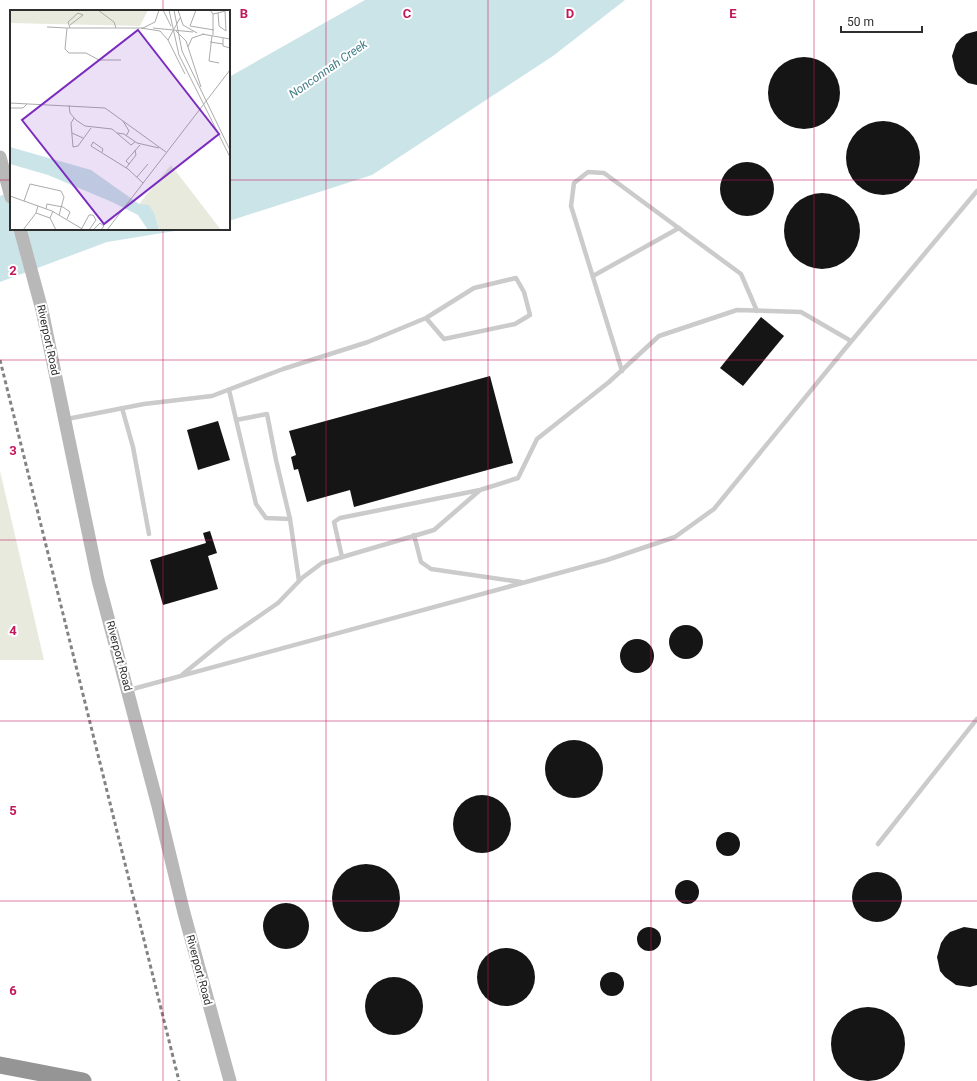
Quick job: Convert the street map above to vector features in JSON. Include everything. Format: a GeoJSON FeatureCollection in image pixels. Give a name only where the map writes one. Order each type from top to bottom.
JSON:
{"type":"FeatureCollection","features":[{"type":"Feature","properties":{"kind":"highway"},"geometry":{"type":"LineString","coordinates":[[0,1065],[83,1081]]}},
{"type":"Feature","properties":{"kind":"main road"},"geometry":{"type":"LineString","coordinates":[[1,161],[10,193]]}},
{"type":"Feature","properties":{"kind":"main road","name":"Riverport Road"},"geometry":{"type":"LineString","coordinates":[[20,230],[42,310],[98,580],[128,691],[184,913],[230,1081]]}},
{"type":"Feature","properties":{"kind":"lane"},"geometry":{"type":"LineString","coordinates":[[622,370],[571,206],[574,183],[588,172],[604,173],[741,274],[757,311]]}},
{"type":"Feature","properties":{"kind":"lane"},"geometry":{"type":"LineString","coordinates":[[128,691],[607,560],[676,537],[714,510],[851,341],[977,191]]}},
{"type":"Feature","properties":{"kind":"lane"},"geometry":{"type":"LineString","coordinates":[[593,276],[679,228]]}},
{"type":"Feature","properties":{"kind":"lane"},"geometry":{"type":"LineString","coordinates":[[65,420],[122,408],[212,396],[283,369],[368,342],[426,318],[474,288],[516,278],[524,292],[530,315],[515,324],[444,339],[426,318]]}},
{"type":"Feature","properties":{"kind":"lane"},"geometry":{"type":"LineString","coordinates":[[342,557],[334,522],[340,518],[480,490],[518,478],[537,439],[622,370],[659,336],[737,310],[801,312],[851,341]]}},
{"type":"Feature","properties":{"kind":"lane"},"geometry":{"type":"LineString","coordinates":[[229,390],[256,504],[266,518],[290,519]]}},
{"type":"Feature","properties":{"kind":"lane"},"geometry":{"type":"LineString","coordinates":[[122,408],[133,447],[149,534]]}},
{"type":"Feature","properties":{"kind":"lane"},"geometry":{"type":"LineString","coordinates":[[236,420],[268,414],[276,460],[290,519],[299,581]]}},
{"type":"Feature","properties":{"kind":"lane"},"geometry":{"type":"LineString","coordinates":[[181,676],[226,639],[278,603],[299,581],[322,563],[434,530],[480,490]]}},
{"type":"Feature","properties":{"kind":"lane"},"geometry":{"type":"LineString","coordinates":[[414,535],[421,562],[431,569],[522,583]]}},
{"type":"Feature","properties":{"kind":"lane"},"geometry":{"type":"LineString","coordinates":[[878,844],[977,719]]}},
{"type":"Feature","properties":{"kind":"shaded area"},"geometry":{"type":"Polygon","coordinates":[[[0,471],[44,660],[0,660],[0,471]]]}},
{"type":"Feature","properties":{"kind":"water","name":"Nonconnah Creek"},"geometry":{"type":"Polygon","coordinates":[[[365,0],[625,0],[553,56],[372,175],[230,221],[230,76],[365,0]]]}},
{"type":"Feature","properties":{"kind":"water"},"geometry":{"type":"Polygon","coordinates":[[[10,191],[10,230],[181,230],[107,242],[0,282],[0,196],[10,191]]]}},
{"type":"Feature","properties":{"kind":"building"},"geometry":{"type":"Polygon","coordinates":[[[977,31],[977,85],[968,83],[958,75],[952,56],[956,44],[961,38],[966,34],[977,31]]]}},
{"type":"Feature","properties":{"kind":"building"},"geometry":{"type":"Polygon","coordinates":[[[797,57],[811,57],[818,59],[830,67],[838,79],[840,93],[838,107],[830,119],[818,127],[811,129],[797,129],[790,127],[778,119],[770,107],[768,100],[768,86],[770,79],[778,67],[790,59],[797,57]]]}},
{"type":"Feature","properties":{"kind":"building"},"geometry":{"type":"Polygon","coordinates":[[[883,121],[904,127],[914,137],[920,158],[914,179],[904,189],[883,195],[862,189],[852,179],[846,158],[852,137],[862,127],[883,121]]]}},
{"type":"Feature","properties":{"kind":"building"},"geometry":{"type":"Polygon","coordinates":[[[747,162],[757,164],[766,170],[772,179],[774,189],[772,199],[766,208],[757,214],[747,216],[737,214],[728,208],[722,199],[720,189],[722,179],[728,170],[737,164],[747,162]]]}},
{"type":"Feature","properties":{"kind":"building"},"geometry":{"type":"Polygon","coordinates":[[[815,193],[829,193],[837,195],[843,199],[854,210],[858,216],[860,231],[858,246],[849,258],[837,267],[829,269],[815,269],[807,267],[801,263],[790,252],[786,246],[784,238],[784,224],[786,216],[790,210],[801,199],[807,195],[815,193]]]}},
{"type":"Feature","properties":{"kind":"building"},"geometry":{"type":"Polygon","coordinates":[[[761,317],[784,336],[743,386],[720,368],[761,317]]]}},
{"type":"Feature","properties":{"kind":"building"},"geometry":{"type":"Polygon","coordinates":[[[490,376],[513,463],[354,507],[350,490],[307,502],[298,469],[294,470],[291,457],[296,455],[289,431],[490,376]]]}},
{"type":"Feature","properties":{"kind":"building"},"geometry":{"type":"Polygon","coordinates":[[[218,421],[230,460],[198,470],[187,430],[218,421]]]}},
{"type":"Feature","properties":{"kind":"building"},"geometry":{"type":"Polygon","coordinates":[[[210,531],[217,553],[208,556],[218,589],[163,605],[150,560],[206,543],[203,533],[210,531]]]}},
{"type":"Feature","properties":{"kind":"building"},"geometry":{"type":"Polygon","coordinates":[[[689,625],[698,630],[702,635],[702,649],[698,654],[693,658],[683,659],[679,658],[670,649],[669,639],[670,635],[679,626],[689,625]]]}},
{"type":"Feature","properties":{"kind":"building"},"geometry":{"type":"Polygon","coordinates":[[[634,639],[640,639],[649,644],[653,650],[653,662],[649,668],[640,673],[634,673],[625,668],[620,659],[620,653],[625,644],[634,639]]]}},
{"type":"Feature","properties":{"kind":"building"},"geometry":{"type":"Polygon","coordinates":[[[574,740],[585,742],[595,748],[601,758],[603,769],[601,780],[595,790],[585,796],[574,798],[563,796],[553,790],[547,780],[545,769],[547,758],[553,748],[563,742],[574,740]]]}},
{"type":"Feature","properties":{"kind":"building"},"geometry":{"type":"Polygon","coordinates":[[[482,795],[493,797],[503,803],[509,813],[511,824],[509,835],[503,845],[493,851],[482,853],[471,851],[461,845],[455,835],[453,824],[455,813],[461,803],[471,797],[482,795]]]}},
{"type":"Feature","properties":{"kind":"building"},"geometry":{"type":"Polygon","coordinates":[[[728,832],[737,835],[740,844],[737,853],[728,856],[719,853],[716,844],[719,835],[728,832]]]}},
{"type":"Feature","properties":{"kind":"building"},"geometry":{"type":"Polygon","coordinates":[[[366,864],[379,867],[390,874],[397,885],[400,898],[397,911],[390,922],[379,929],[366,932],[353,929],[342,922],[335,911],[332,898],[335,885],[342,874],[353,867],[366,864]]]}},
{"type":"Feature","properties":{"kind":"building"},"geometry":{"type":"Polygon","coordinates":[[[872,872],[882,872],[895,879],[902,892],[902,902],[895,915],[882,922],[872,922],[863,918],[856,911],[852,902],[852,892],[856,883],[863,876],[872,872]]]}},
{"type":"Feature","properties":{"kind":"building"},"geometry":{"type":"Polygon","coordinates":[[[687,880],[696,883],[699,892],[696,901],[687,904],[678,901],[675,892],[678,883],[687,880]]]}},
{"type":"Feature","properties":{"kind":"building"},"geometry":{"type":"Polygon","coordinates":[[[286,903],[299,907],[305,913],[309,926],[305,939],[299,945],[286,949],[273,945],[267,939],[263,926],[267,913],[273,907],[286,903]]]}},
{"type":"Feature","properties":{"kind":"building"},"geometry":{"type":"Polygon","coordinates":[[[649,927],[658,930],[661,939],[658,948],[649,951],[640,948],[637,939],[640,930],[649,927]]]}},
{"type":"Feature","properties":{"kind":"building"},"geometry":{"type":"Polygon","coordinates":[[[964,927],[977,929],[977,985],[970,987],[956,985],[945,977],[940,971],[937,957],[941,943],[945,937],[950,932],[964,927]]]}},
{"type":"Feature","properties":{"kind":"building"},"geometry":{"type":"Polygon","coordinates":[[[506,948],[517,950],[527,956],[533,966],[535,977],[533,988],[527,998],[517,1004],[506,1006],[495,1004],[485,998],[479,988],[477,977],[479,966],[485,956],[495,950],[506,948]]]}},
{"type":"Feature","properties":{"kind":"building"},"geometry":{"type":"Polygon","coordinates":[[[612,972],[621,975],[624,984],[621,993],[612,996],[603,993],[600,984],[603,975],[612,972]]]}},
{"type":"Feature","properties":{"kind":"building"},"geometry":{"type":"Polygon","coordinates":[[[394,977],[405,979],[415,985],[421,995],[423,1006],[421,1017],[415,1027],[405,1033],[394,1035],[383,1033],[373,1027],[367,1017],[365,1006],[367,995],[373,985],[383,979],[394,977]]]}},
{"type":"Feature","properties":{"kind":"building"},"geometry":{"type":"Polygon","coordinates":[[[868,1007],[889,1013],[899,1023],[905,1044],[899,1065],[889,1075],[868,1081],[847,1075],[837,1065],[831,1044],[837,1023],[847,1013],[868,1007]]]}},
{"type":"Feature","properties":{"kind":"railway"},"geometry":{"type":"LineString","coordinates":[[0,360],[179,1081]]}}]}
